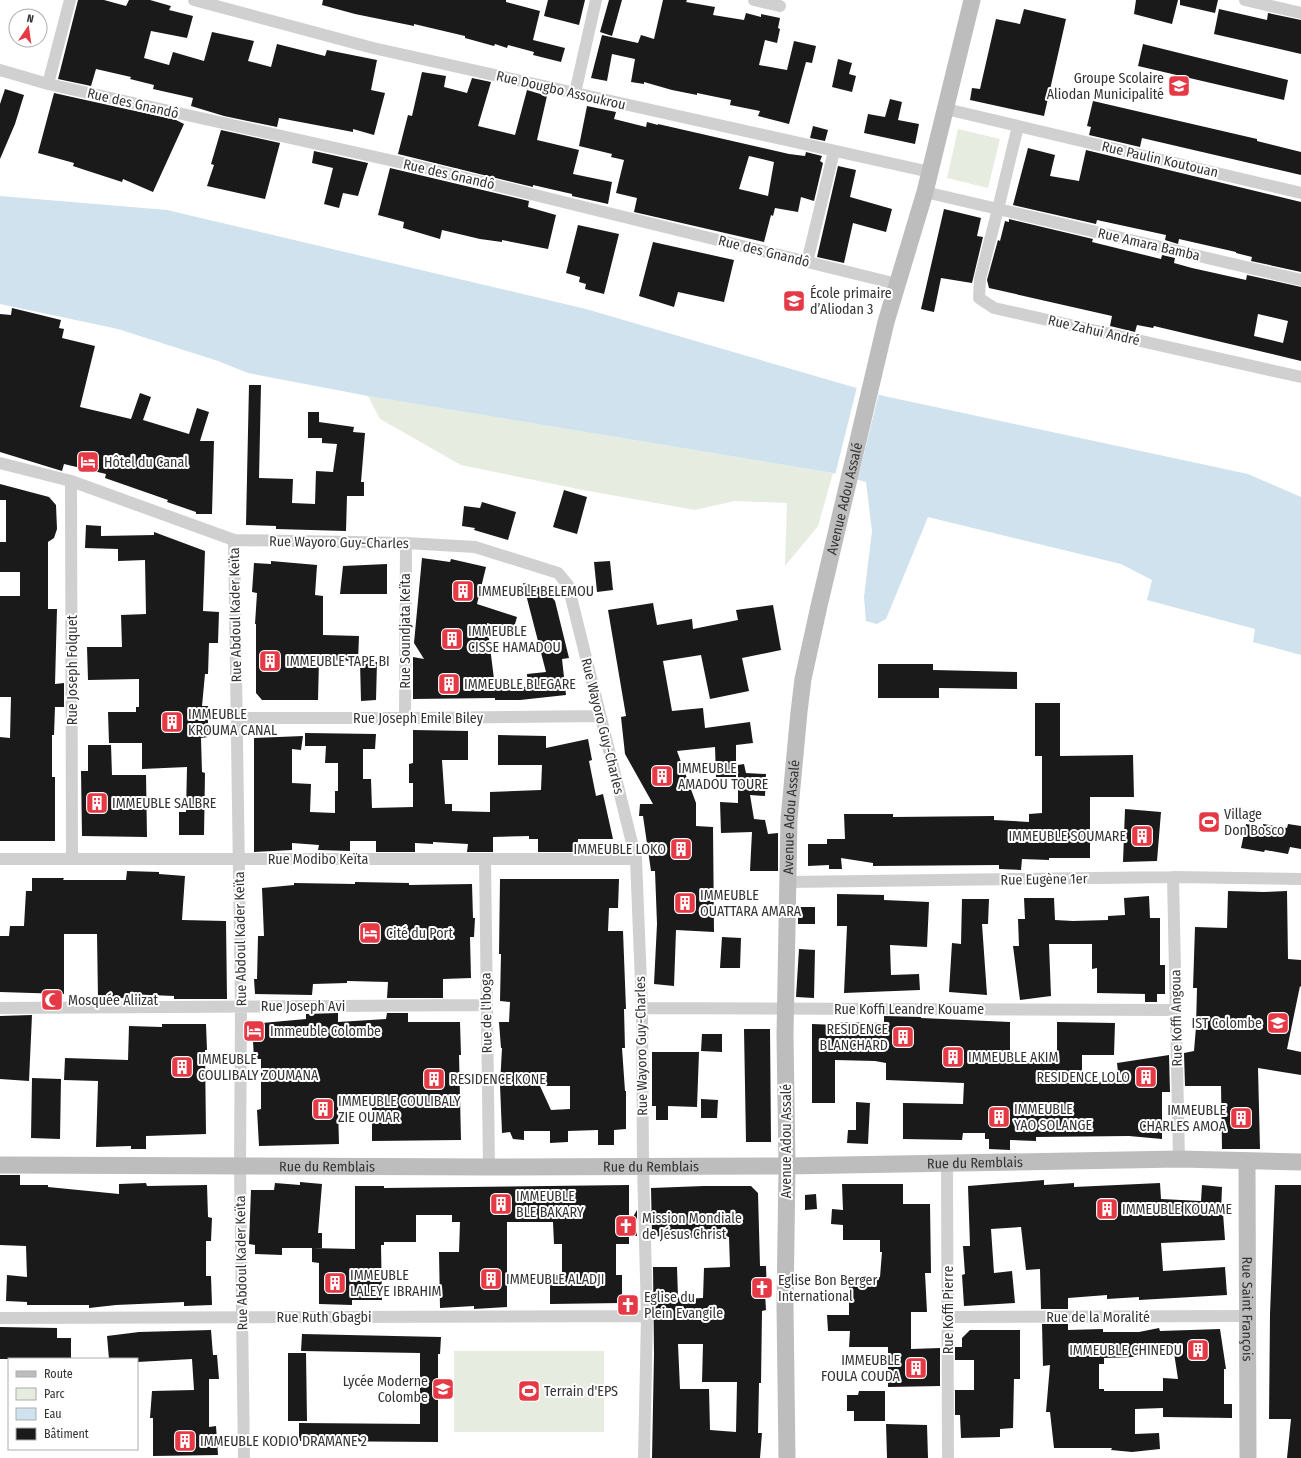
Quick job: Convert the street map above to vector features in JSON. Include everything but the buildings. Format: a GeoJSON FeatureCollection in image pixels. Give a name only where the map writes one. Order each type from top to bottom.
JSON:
{"type":"FeatureCollection","features":[{"type":"Feature","properties":{"kind":"street"},"geometry":{"type":"LineString","coordinates":[[48,84],[70,0]]}},
{"type":"Feature","properties":{"kind":"street","name":"Rue Dougbo Assoukrou"},"geometry":{"type":"LineString","coordinates":[[194,0],[373,48],[930,172]]}},
{"type":"Feature","properties":{"kind":"street"},"geometry":{"type":"LineString","coordinates":[[575,93],[596,0]]}},
{"type":"Feature","properties":{"kind":"street"},"geometry":{"type":"LineString","coordinates":[[754,0],[780,6]]}},
{"type":"Feature","properties":{"kind":"street","name":"Avenue Adou Assalé"},"geometry":{"type":"LineString","coordinates":[[787,1458],[785,1306],[787,1166],[786,1009],[789,819],[803,679],[886,322],[925,192],[972,0]]}},
{"type":"Feature","properties":{"kind":"street"},"geometry":{"type":"LineString","coordinates":[[1245,0],[1301,13]]}},
{"type":"Feature","properties":{"kind":"street","name":"Rue des Gnandô"},"geometry":{"type":"LineString","coordinates":[[0,70],[48,84],[425,168],[897,284]]}},
{"type":"Feature","properties":{"kind":"street","name":"Rue Paulin Koutouan"},"geometry":{"type":"LineString","coordinates":[[946,109],[1301,193]]}},
{"type":"Feature","properties":{"kind":"street"},"geometry":{"type":"LineString","coordinates":[[998,209],[1018,126]]}},
{"type":"Feature","properties":{"kind":"street"},"geometry":{"type":"LineString","coordinates":[[807,262],[834,151]]}},
{"type":"Feature","properties":{"kind":"street","name":"Rue Amara Bamba"},"geometry":{"type":"LineString","coordinates":[[925,192],[1301,280]]}},
{"type":"Feature","properties":{"kind":"street","name":"Rue Zahui André"},"geometry":{"type":"LineString","coordinates":[[998,209],[980,279],[979,298],[994,308],[1301,377]]}},
{"type":"Feature","properties":{"kind":"street","name":"Rue Wayoro Guy-Charles"},"geometry":{"type":"LineString","coordinates":[[0,463],[71,481],[234,540],[406,543],[475,547],[558,573],[568,585],[636,858],[642,1008],[643,1165],[647,1316],[644,1458]]}},
{"type":"Feature","properties":{"kind":"street","name":"Rue Joseph Folquet"},"geometry":{"type":"LineString","coordinates":[[71,481],[72,858]]}},
{"type":"Feature","properties":{"kind":"street","name":"Rue Abdoul Kader Keïta"},"geometry":{"type":"LineString","coordinates":[[234,540],[241,1006],[240,1167],[244,1458]]}},
{"type":"Feature","properties":{"kind":"street","name":"Rue Soundjata Keïta"},"geometry":{"type":"LineString","coordinates":[[405,718],[406,543]]}},
{"type":"Feature","properties":{"kind":"street","name":"Rue Joseph Emile Biley"},"geometry":{"type":"LineString","coordinates":[[237,718],[600,716]]}},
{"type":"Feature","properties":{"kind":"street","name":"Rue Modibo Keïta"},"geometry":{"type":"LineString","coordinates":[[0,859],[72,858],[239,860],[636,858]]}},
{"type":"Feature","properties":{"kind":"street","name":"Rue de l'Iboga"},"geometry":{"type":"LineString","coordinates":[[484,858],[489,1167]]}},
{"type":"Feature","properties":{"kind":"street","name":"Rue Eugène 1er"},"geometry":{"type":"LineString","coordinates":[[788,882],[1173,877],[1301,879]]}},
{"type":"Feature","properties":{"kind":"street","name":"Rue Koffi Angoua"},"geometry":{"type":"LineString","coordinates":[[1173,877],[1179,1159]]}},
{"type":"Feature","properties":{"kind":"street","name":"Rue Joseph Avi"},"geometry":{"type":"LineString","coordinates":[[0,1008],[486,1005]]}},
{"type":"Feature","properties":{"kind":"street","name":"Rue Koffi Leandre Kouame"},"geometry":{"type":"LineString","coordinates":[[642,1008],[1176,1010]]}},
{"type":"Feature","properties":{"kind":"street","name":"Rue du Remblais"},"geometry":{"type":"LineString","coordinates":[[0,1165],[240,1167],[489,1167],[643,1165],[787,1166],[1179,1159],[1301,1162]]}},
{"type":"Feature","properties":{"kind":"street","name":"Rue Saint François"},"geometry":{"type":"LineString","coordinates":[[1247,1161],[1248,1458]]}},
{"type":"Feature","properties":{"kind":"street","name":"Rue Koffi Pierre"},"geometry":{"type":"LineString","coordinates":[[947,1163],[948,1458]]}},
{"type":"Feature","properties":{"kind":"street","name":"Rue Ruth Gbagbi"},"geometry":{"type":"LineString","coordinates":[[0,1318],[647,1316]]}},
{"type":"Feature","properties":{"kind":"street","name":"Rue de la Moralité"},"geometry":{"type":"LineString","coordinates":[[948,1317],[1248,1316]]}},
{"type":"Feature","properties":{"kind":"green space"},"geometry":{"type":"Polygon","coordinates":[[[958,129],[1000,139],[988,188],[947,178],[958,129]]]}},
{"type":"Feature","properties":{"kind":"green space"},"geometry":{"type":"Polygon","coordinates":[[[368,396],[833,473],[818,526],[785,566],[787,503],[734,501],[695,510],[578,489],[461,465],[380,419],[368,396]]]}},
{"type":"Feature","properties":{"kind":"green space","name":"Terrain d'EPS"},"geometry":{"type":"Polygon","coordinates":[[[454,1351],[604,1351],[604,1432],[454,1432],[454,1351]]]}},
{"type":"Feature","properties":{"kind":"water"},"geometry":{"type":"Polygon","coordinates":[[[0,196],[167,210],[586,309],[884,396],[1248,474],[1301,497],[1301,655],[1253,642],[1255,629],[1147,600],[1152,580],[1121,564],[928,517],[886,619],[877,624],[866,621],[864,597],[872,531],[866,482],[833,473],[368,396],[248,373],[218,361],[118,329],[0,304],[0,196]]]}},
{"type":"Feature","properties":{"kind":"pier"},"geometry":{"type":"Polygon","coordinates":[[[857,387],[879,393],[857,482],[835,475],[857,387]]]}},
{"type":"Feature","properties":{"kind":"place","name":"Groupe Scolaire Aliodan Municipalité"},"geometry":{"type":"Point","coordinates":[1179,86]}},
{"type":"Feature","properties":{"kind":"place","name":"École primaire d’Aliodan 3"},"geometry":{"type":"Point","coordinates":[794,301]}},
{"type":"Feature","properties":{"kind":"place","name":"Hôtel du Canal"},"geometry":{"type":"Point","coordinates":[88,462]}},
{"type":"Feature","properties":{"kind":"place","name":"IMMEUBLE BELEMOU"},"geometry":{"type":"Point","coordinates":[463,591]}},
{"type":"Feature","properties":{"kind":"place","name":"IMMEUBLE CISSE HAMADOU"},"geometry":{"type":"Point","coordinates":[452,639]}},
{"type":"Feature","properties":{"kind":"place","name":"IMMEUBLE TAPE BI"},"geometry":{"type":"Point","coordinates":[270,661]}},
{"type":"Feature","properties":{"kind":"place","name":"IMMEUBLE BLEGARE"},"geometry":{"type":"Point","coordinates":[449,684]}},
{"type":"Feature","properties":{"kind":"place","name":"IMMEUBLE KROUMA CANAL"},"geometry":{"type":"Point","coordinates":[172,722]}},
{"type":"Feature","properties":{"kind":"place","name":"IMMEUBLE AMADOU TOURE"},"geometry":{"type":"Point","coordinates":[662,776]}},
{"type":"Feature","properties":{"kind":"place","name":"IMMEUBLE SALBRE"},"geometry":{"type":"Point","coordinates":[97,803]}},
{"type":"Feature","properties":{"kind":"place","name":"Village Don Bosco"},"geometry":{"type":"Point","coordinates":[1209,822]}},
{"type":"Feature","properties":{"kind":"place","name":"IMMEUBLE SOUMARE"},"geometry":{"type":"Point","coordinates":[1142,836]}},
{"type":"Feature","properties":{"kind":"place","name":"IMMEUBLE LOKO"},"geometry":{"type":"Point","coordinates":[681,849]}},
{"type":"Feature","properties":{"kind":"place","name":"IMMEUBLE OUATTARA AMARA"},"geometry":{"type":"Point","coordinates":[685,903]}},
{"type":"Feature","properties":{"kind":"place","name":"Cité du Port"},"geometry":{"type":"Point","coordinates":[370,933]}},
{"type":"Feature","properties":{"kind":"place","name":"Mosquée Aliizat"},"geometry":{"type":"Point","coordinates":[52,1000]}},
{"type":"Feature","properties":{"kind":"place","name":"IST Colombe"},"geometry":{"type":"Point","coordinates":[1278,1023]}},
{"type":"Feature","properties":{"kind":"place","name":"Immeuble Colombe"},"geometry":{"type":"Point","coordinates":[254,1031]}},
{"type":"Feature","properties":{"kind":"place","name":"RESIDENCE BLANCHARD"},"geometry":{"type":"Point","coordinates":[903,1037]}},
{"type":"Feature","properties":{"kind":"place","name":"IMMEUBLE AKIM"},"geometry":{"type":"Point","coordinates":[953,1057]}},
{"type":"Feature","properties":{"kind":"place","name":"IMMEUBLE COULIBALY ZOUMANA"},"geometry":{"type":"Point","coordinates":[182,1067]}},
{"type":"Feature","properties":{"kind":"place","name":"RESIDENCE LOLO"},"geometry":{"type":"Point","coordinates":[1146,1077]}},
{"type":"Feature","properties":{"kind":"place","name":"RESIDENCE KONE"},"geometry":{"type":"Point","coordinates":[434,1079]}},
{"type":"Feature","properties":{"kind":"place","name":"IMMEUBLE COULIBALY ZIE OUMAR"},"geometry":{"type":"Point","coordinates":[323,1109]}},
{"type":"Feature","properties":{"kind":"place","name":"IMMEUBLE YAO SOLANGE"},"geometry":{"type":"Point","coordinates":[999,1117]}},
{"type":"Feature","properties":{"kind":"place","name":"IMMEUBLE CHARLES AMOA"},"geometry":{"type":"Point","coordinates":[1241,1118]}},
{"type":"Feature","properties":{"kind":"place","name":"IMMEUBLE BLE BAKARY"},"geometry":{"type":"Point","coordinates":[501,1204]}},
{"type":"Feature","properties":{"kind":"place","name":"IMMEUBLE KOUAME"},"geometry":{"type":"Point","coordinates":[1107,1209]}},
{"type":"Feature","properties":{"kind":"place","name":"Mission Mondiale de Jésus Christ"},"geometry":{"type":"Point","coordinates":[626,1226]}},
{"type":"Feature","properties":{"kind":"place","name":"IMMEUBLE ALADJI"},"geometry":{"type":"Point","coordinates":[491,1279]}},
{"type":"Feature","properties":{"kind":"place","name":"IMMEUBLE LALEYE IBRAHIM"},"geometry":{"type":"Point","coordinates":[335,1283]}},
{"type":"Feature","properties":{"kind":"place","name":"Eglise Bon Berger International"},"geometry":{"type":"Point","coordinates":[762,1288]}},
{"type":"Feature","properties":{"kind":"place","name":"Eglise du Plein Evangile"},"geometry":{"type":"Point","coordinates":[628,1305]}},
{"type":"Feature","properties":{"kind":"place","name":"IMMEUBLE CHINEDU"},"geometry":{"type":"Point","coordinates":[1198,1350]}},
{"type":"Feature","properties":{"kind":"place","name":"IMMEUBLE FOULA COUDA"},"geometry":{"type":"Point","coordinates":[916,1368]}},
{"type":"Feature","properties":{"kind":"place","name":"Lycée Moderne Colombe"},"geometry":{"type":"Point","coordinates":[443,1389]}},
{"type":"Feature","properties":{"kind":"place","name":"Terrain d'EPS"},"geometry":{"type":"Point","coordinates":[529,1391]}},
{"type":"Feature","properties":{"kind":"place","name":"IMMEUBLE KODIO DRAMANE 2"},"geometry":{"type":"Point","coordinates":[185,1441]}}]}
